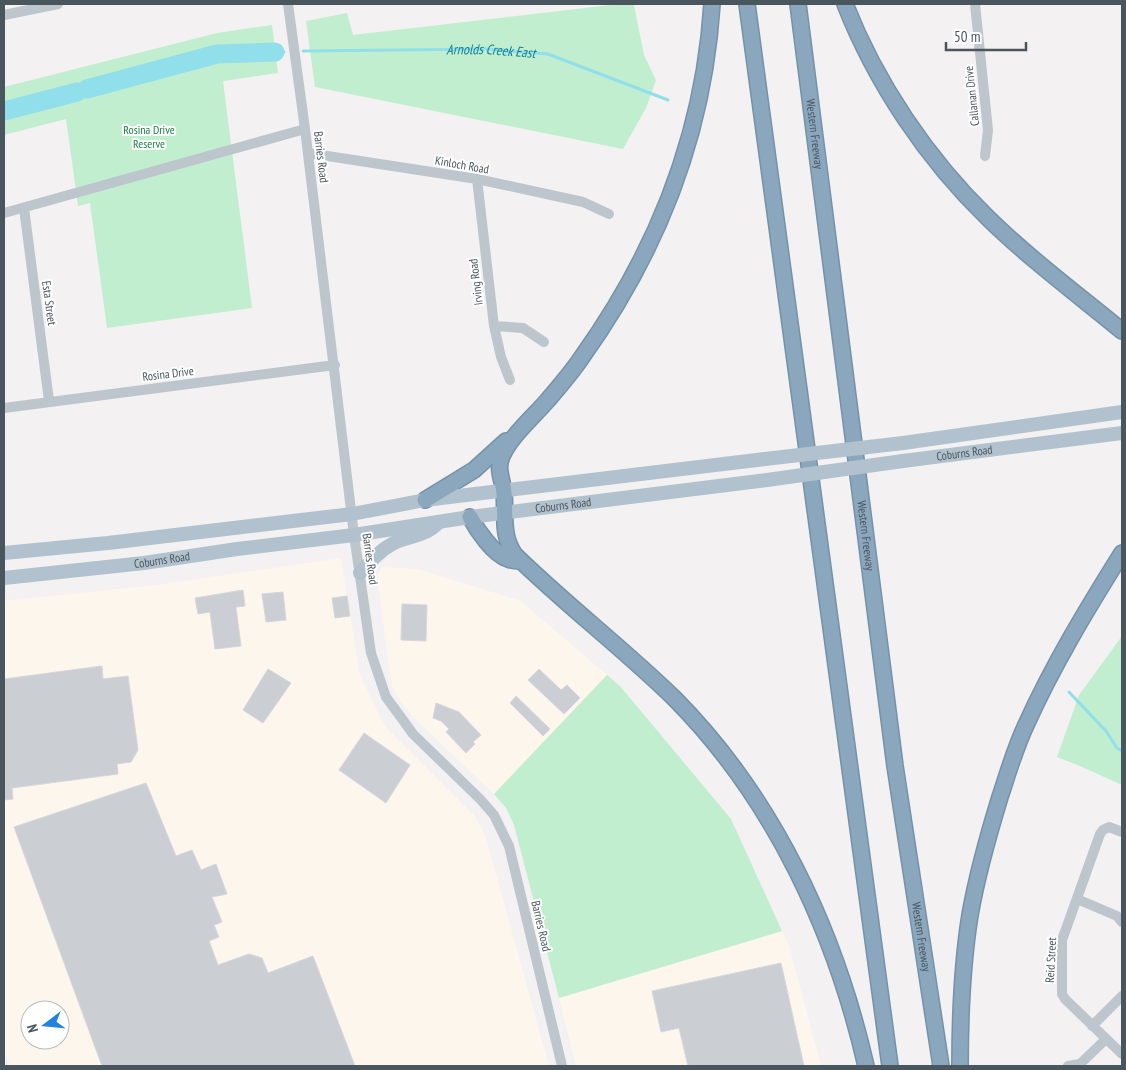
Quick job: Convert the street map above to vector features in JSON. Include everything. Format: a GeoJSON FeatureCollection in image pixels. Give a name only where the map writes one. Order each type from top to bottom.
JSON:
{"type":"FeatureCollection","features":[{"type":"Feature","properties":{"kind":"highway"},"geometry":{"type":"LineString","coordinates":[[712,4],[709,40],[695,117],[676,178],[655,235],[618,304],[596,337],[553,394],[525,425],[502,457],[499,472],[504,491],[504,524],[510,549],[522,562],[676,700],[715,745],[744,784],[788,853],[813,904],[846,993],[866,1066]]}},
{"type":"Feature","properties":{"kind":"highway"},"geometry":{"type":"LineString","coordinates":[[747,4],[890,1066]]}},
{"type":"Feature","properties":{"kind":"highway","name":"Western Freeway"},"geometry":{"type":"LineString","coordinates":[[798,4],[895,766],[941,1066]]}},
{"type":"Feature","properties":{"kind":"highway"},"geometry":{"type":"LineString","coordinates":[[845,4],[862,41],[892,96],[943,169],[974,204],[1008,237],[1122,330]]}},
{"type":"Feature","properties":{"kind":"highway"},"geometry":{"type":"LineString","coordinates":[[425,500],[474,470],[525,425]]}},
{"type":"Feature","properties":{"kind":"highway"},"geometry":{"type":"LineString","coordinates":[[470,517],[475,527],[494,548],[507,559],[522,562]]}},
{"type":"Feature","properties":{"kind":"highway"},"geometry":{"type":"LineString","coordinates":[[960,1066],[962,993],[970,914],[980,867],[1004,784],[1024,728],[1043,688],[1072,634],[1122,553]]}},
{"type":"Feature","properties":{"kind":"main road","name":"Coburns Road"},"geometry":{"type":"LineString","coordinates":[[4,553],[352,514],[425,500],[903,443],[1122,412]]}},
{"type":"Feature","properties":{"kind":"main road","name":"Coburns Road"},"geometry":{"type":"LineString","coordinates":[[4,578],[354,536],[440,521],[767,480],[1122,432]]}},
{"type":"Feature","properties":{"kind":"main road"},"geometry":{"type":"LineString","coordinates":[[360,573],[384,549],[393,543],[425,533],[440,521]]}},
{"type":"Feature","properties":{"kind":"main road"},"geometry":{"type":"LineString","coordinates":[[140,539],[140,563]]}},
{"type":"Feature","properties":{"kind":"street"},"geometry":{"type":"LineString","coordinates":[[6,11],[58,4]]}},
{"type":"Feature","properties":{"kind":"street","name":"Barries Road"},"geometry":{"type":"LineString","coordinates":[[288,4],[306,129],[354,536],[371,653],[386,697],[413,734],[494,815],[509,846],[562,1066]]}},
{"type":"Feature","properties":{"kind":"street","name":"Callanan Drive"},"geometry":{"type":"LineString","coordinates":[[975,4],[988,130],[985,156]]}},
{"type":"Feature","properties":{"kind":"street"},"geometry":{"type":"LineString","coordinates":[[4,213],[306,129]]}},
{"type":"Feature","properties":{"kind":"street","name":"Kinloch Road"},"geometry":{"type":"LineString","coordinates":[[308,153],[476,179],[583,202],[609,214]]}},
{"type":"Feature","properties":{"kind":"street","name":"Irving Road"},"geometry":{"type":"LineString","coordinates":[[476,179],[494,326],[501,358],[510,380]]}},
{"type":"Feature","properties":{"kind":"street","name":"Esta Street"},"geometry":{"type":"LineString","coordinates":[[24,208],[49,402]]}},
{"type":"Feature","properties":{"kind":"street"},"geometry":{"type":"LineString","coordinates":[[494,326],[524,328],[544,342]]}},
{"type":"Feature","properties":{"kind":"street","name":"Rosina Drive"},"geometry":{"type":"LineString","coordinates":[[4,408],[335,365]]}},
{"type":"Feature","properties":{"kind":"street","name":"Reid Street"},"geometry":{"type":"LineString","coordinates":[[1117,830],[1106,828],[1100,834],[1062,940],[1062,994],[1065,1000],[1122,1054]]}},
{"type":"Feature","properties":{"kind":"street"},"geometry":{"type":"LineString","coordinates":[[1077,900],[1116,916],[1122,922]]}},
{"type":"Feature","properties":{"kind":"street"},"geometry":{"type":"LineString","coordinates":[[1092,1026],[1122,996]]}},
{"type":"Feature","properties":{"kind":"street"},"geometry":{"type":"LineString","coordinates":[[1068,1066],[1080,1064],[1106,1039]]}},
{"type":"Feature","properties":{"kind":"shaded area"},"geometry":{"type":"Polygon","coordinates":[[[341,558],[360,675],[384,725],[475,816],[486,838],[549,1066],[10,1066],[4,1050],[4,601],[156,585],[341,558]]]}},
{"type":"Feature","properties":{"kind":"shaded area"},"geometry":{"type":"Polygon","coordinates":[[[382,567],[417,569],[521,601],[607,675],[494,794],[413,717],[397,696],[392,685],[389,669],[377,575],[382,567]]]}},
{"type":"Feature","properties":{"kind":"shaded area"},"geometry":{"type":"Polygon","coordinates":[[[782,931],[789,945],[821,1066],[576,1066],[559,998],[782,931]]]}},
{"type":"Feature","properties":{"kind":"green space"},"geometry":{"type":"Polygon","coordinates":[[[610,5],[634,5],[644,55],[656,80],[646,108],[623,149],[315,87],[306,21],[347,13],[353,35],[610,5]]]}},
{"type":"Feature","properties":{"kind":"green space","name":"Rosina Drive Reserve"},"geometry":{"type":"Polygon","coordinates":[[[272,25],[278,73],[223,81],[252,308],[107,328],[90,203],[78,206],[66,119],[4,135],[4,87],[217,33],[272,25]]]}},
{"type":"Feature","properties":{"kind":"green space"},"geometry":{"type":"Polygon","coordinates":[[[1122,636],[1122,785],[1057,757],[1079,695],[1122,636]]]}},
{"type":"Feature","properties":{"kind":"green space"},"geometry":{"type":"Polygon","coordinates":[[[607,675],[620,686],[731,819],[782,931],[559,998],[514,825],[506,808],[494,794],[607,675]]]}},
{"type":"Feature","properties":{"kind":"building"},"geometry":{"type":"Polygon","coordinates":[[[243,590],[245,606],[236,607],[241,646],[215,649],[210,612],[198,614],[195,598],[243,590]]]}},
{"type":"Feature","properties":{"kind":"building"},"geometry":{"type":"Polygon","coordinates":[[[283,592],[286,620],[266,622],[262,594],[283,592]]]}},
{"type":"Feature","properties":{"kind":"building"},"geometry":{"type":"Polygon","coordinates":[[[347,596],[350,616],[335,618],[332,598],[347,596]]]}},
{"type":"Feature","properties":{"kind":"building"},"geometry":{"type":"Polygon","coordinates":[[[402,604],[427,605],[426,641],[401,640],[402,604]]]}},
{"type":"Feature","properties":{"kind":"building"},"geometry":{"type":"Polygon","coordinates":[[[102,666],[103,679],[128,676],[138,750],[131,762],[117,764],[118,774],[12,788],[13,799],[4,800],[4,679],[102,666]]]}},
{"type":"Feature","properties":{"kind":"building"},"geometry":{"type":"Polygon","coordinates":[[[268,669],[291,683],[263,723],[243,710],[268,669]]]}},
{"type":"Feature","properties":{"kind":"building"},"geometry":{"type":"Polygon","coordinates":[[[539,669],[561,690],[567,685],[580,698],[564,714],[528,680],[539,669]]]}},
{"type":"Feature","properties":{"kind":"building"},"geometry":{"type":"Polygon","coordinates":[[[516,696],[550,729],[543,736],[510,703],[516,696]]]}},
{"type":"Feature","properties":{"kind":"building"},"geometry":{"type":"Polygon","coordinates":[[[436,703],[459,712],[481,735],[473,742],[475,744],[466,753],[446,732],[449,729],[441,721],[433,718],[436,703]]]}},
{"type":"Feature","properties":{"kind":"building"},"geometry":{"type":"Polygon","coordinates":[[[364,733],[410,765],[386,803],[339,770],[364,733]]]}},
{"type":"Feature","properties":{"kind":"building"},"geometry":{"type":"Polygon","coordinates":[[[146,783],[176,856],[192,850],[201,870],[216,864],[227,894],[212,897],[222,922],[214,925],[219,937],[209,941],[218,965],[249,954],[262,958],[268,973],[313,956],[355,1066],[102,1066],[14,827],[146,783]]]}},
{"type":"Feature","properties":{"kind":"building"},"geometry":{"type":"Polygon","coordinates":[[[781,963],[804,1066],[688,1066],[679,1028],[661,1032],[652,991],[781,963]]]}},
{"type":"Feature","properties":{"kind":"waterway","name":"Arnolds Creek East"},"geometry":{"type":"LineString","coordinates":[[303,51],[487,49],[548,54],[668,100]]}},
{"type":"Feature","properties":{"kind":"waterway","name":"Arnolds Creek East"},"geometry":{"type":"LineString","coordinates":[[275,52],[284,52]]}},
{"type":"Feature","properties":{"kind":"waterway","name":"Arnolds Creek East"},"geometry":{"type":"LineString","coordinates":[[87,89],[217,54],[275,52]]}},
{"type":"Feature","properties":{"kind":"waterway","name":"Arnolds Creek East"},"geometry":{"type":"LineString","coordinates":[[4,111],[77,92]]}},
{"type":"Feature","properties":{"kind":"waterway","name":"Arnolds Creek East"},"geometry":{"type":"LineString","coordinates":[[1069,692],[1106,731],[1117,748],[1122,751]]}}]}
